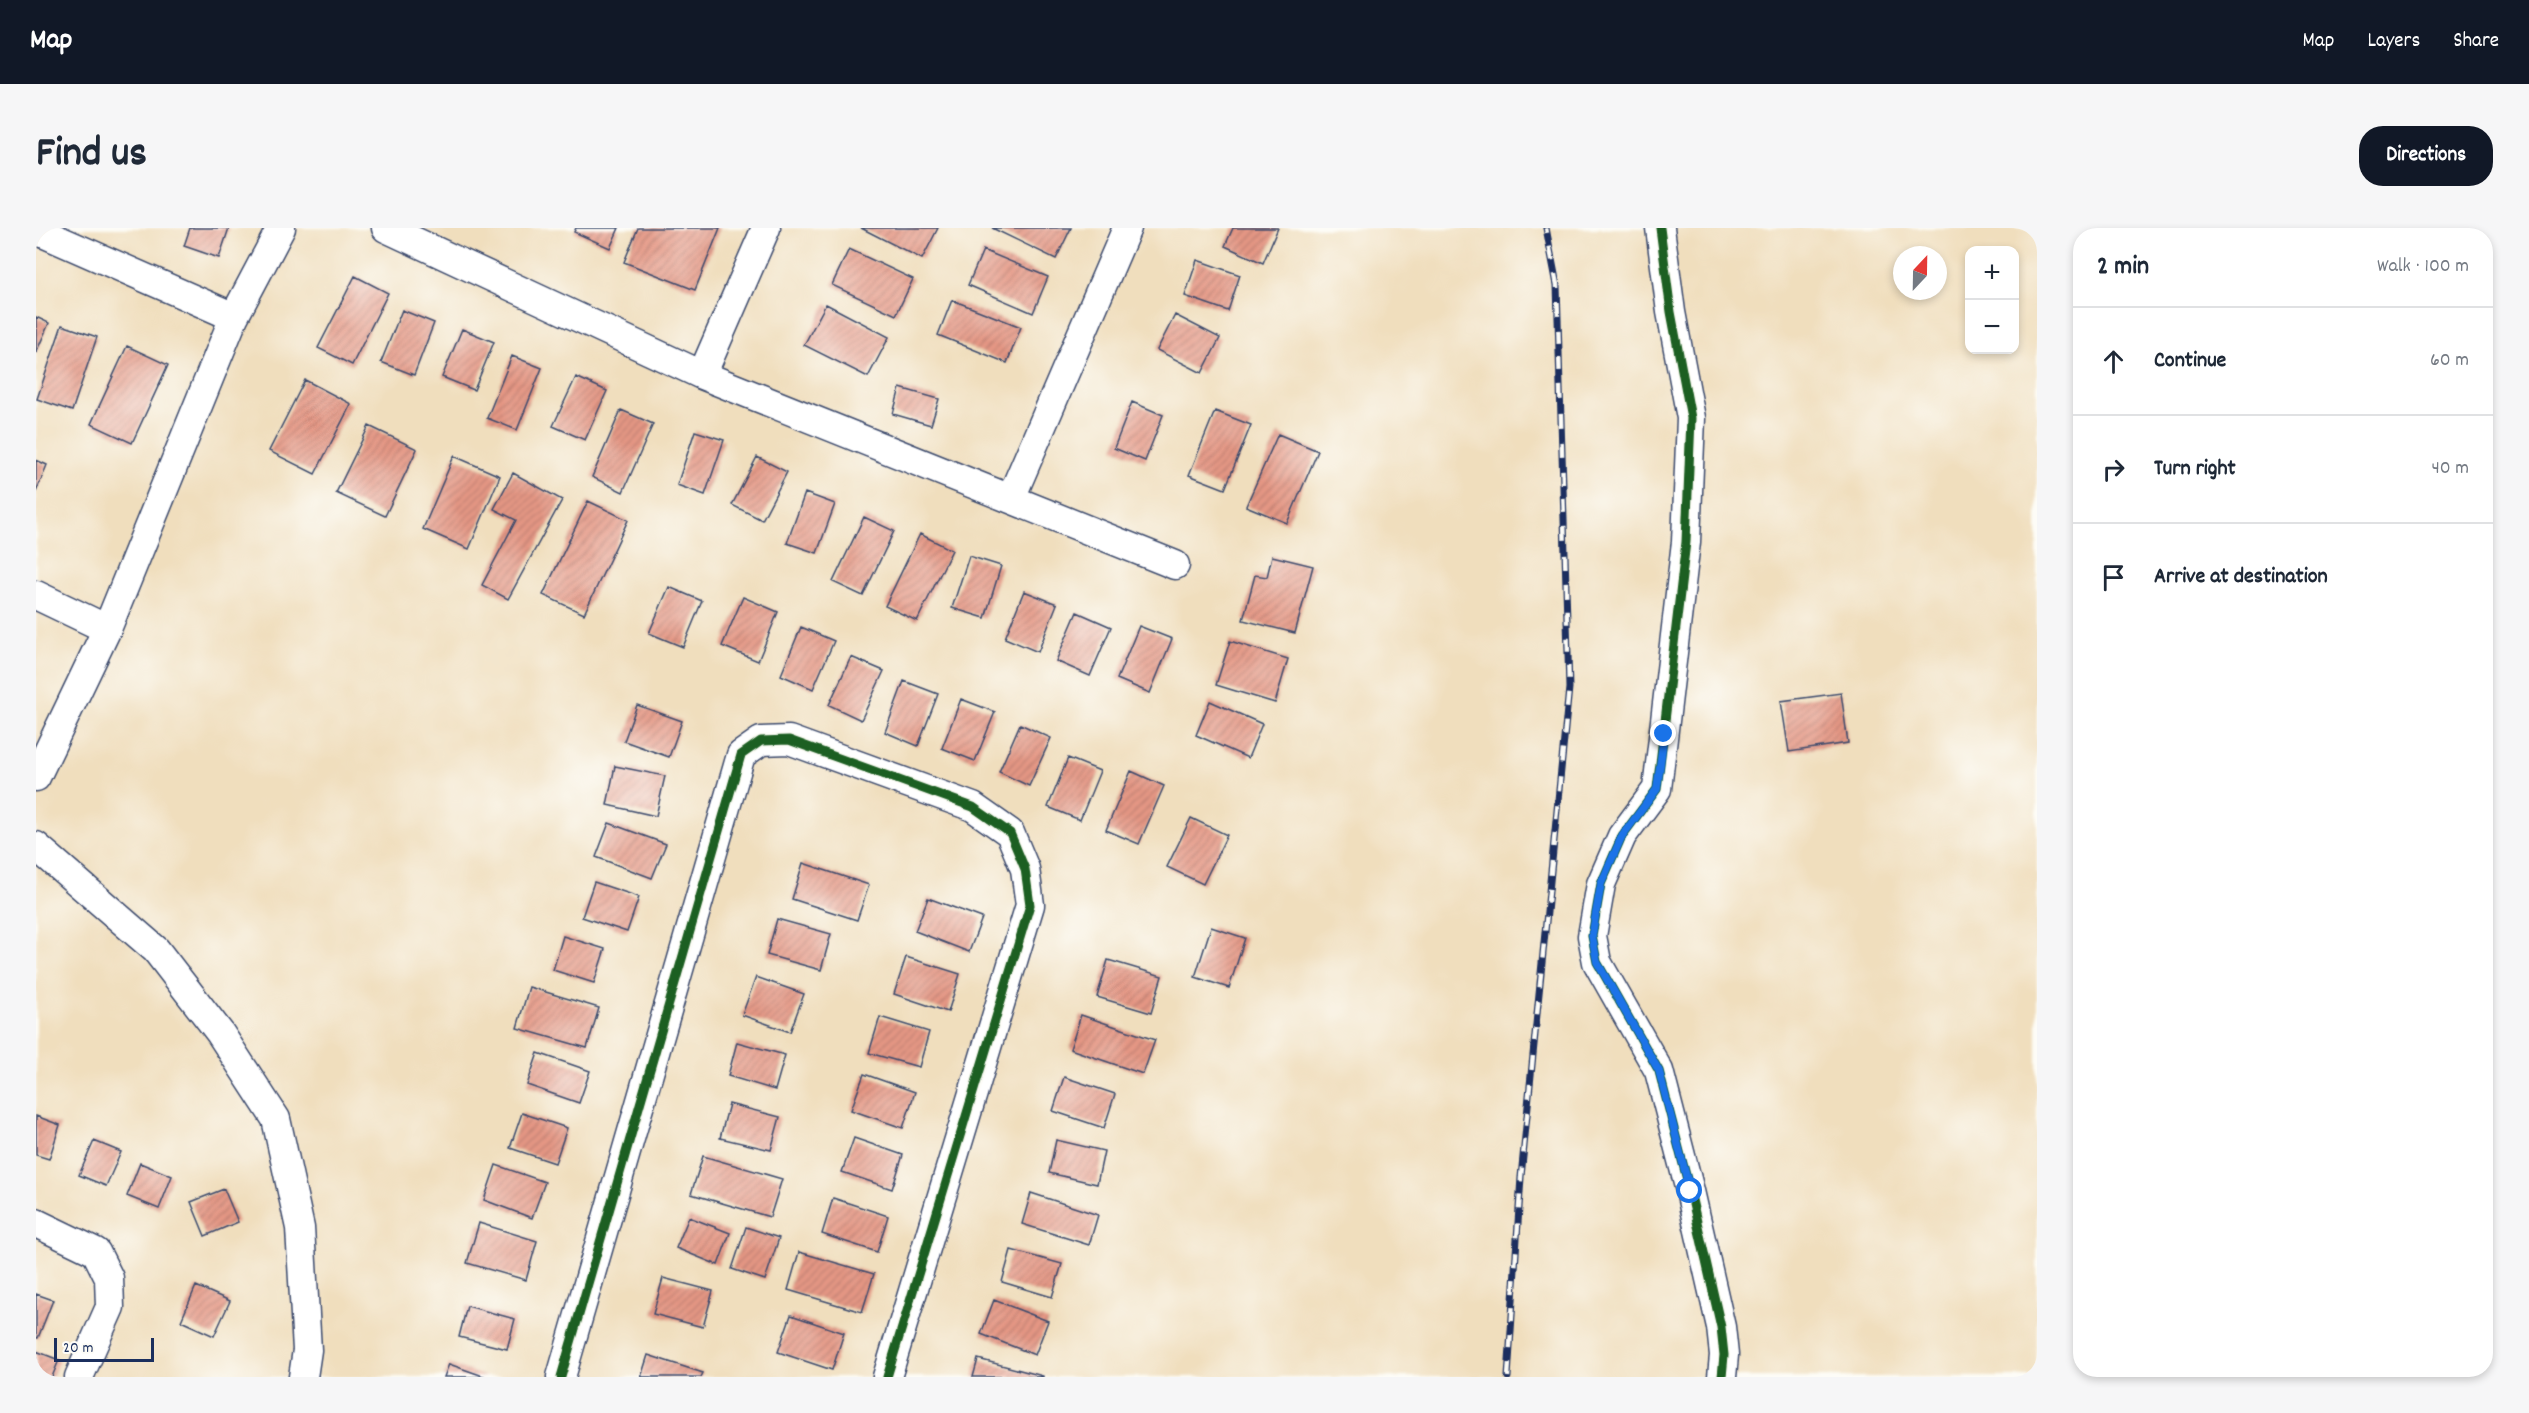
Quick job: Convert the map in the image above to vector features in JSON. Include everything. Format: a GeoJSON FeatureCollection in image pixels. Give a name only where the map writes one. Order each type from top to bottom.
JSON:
{"type":"FeatureCollection","features":[{"type":"Feature","properties":{"kind":"street"},"geometry":{"type":"LineString","coordinates":[[36,777],[107,629],[234,317],[281,228]]}},
{"type":"Feature","properties":{"kind":"street"},"geometry":{"type":"LineString","coordinates":[[386,228],[702,375],[1175,565]]}},
{"type":"Feature","properties":{"kind":"street"},"geometry":{"type":"LineString","coordinates":[[702,375],[766,228]]}},
{"type":"Feature","properties":{"kind":"street"},"geometry":{"type":"LineString","coordinates":[[1011,498],[1127,228]]}},
{"type":"Feature","properties":{"kind":"street"},"geometry":{"type":"LineString","coordinates":[[1660,228],[1671,312],[1691,418],[1686,542],[1657,789],[1622,836],[1601,884],[1592,936],[1597,962],[1659,1071],[1690,1191],[1721,1327],[1724,1355],[1722,1377]]}},
{"type":"Feature","properties":{"kind":"street"},"geometry":{"type":"LineString","coordinates":[[36,230],[234,317]]}},
{"type":"Feature","properties":{"kind":"street"},"geometry":{"type":"LineString","coordinates":[[36,595],[107,629]]}},
{"type":"Feature","properties":{"kind":"street"},"geometry":{"type":"LineString","coordinates":[[561,1377],[741,755],[760,741],[789,740],[974,807],[1010,833],[1025,869],[1030,905],[887,1377]]}},
{"type":"Feature","properties":{"kind":"street"},"geometry":{"type":"LineString","coordinates":[[36,846],[156,950],[220,1033],[276,1119],[300,1228],[307,1350],[303,1377]]}},
{"type":"Feature","properties":{"kind":"street"},"geometry":{"type":"LineString","coordinates":[[36,1223],[96,1252],[109,1278],[110,1307],[79,1377]]}},
{"type":"Feature","properties":{"kind":"building"},"geometry":{"type":"Polygon","coordinates":[[[190,228],[229,228],[219,258],[184,246],[190,228]]]}},
{"type":"Feature","properties":{"kind":"building"},"geometry":{"type":"Polygon","coordinates":[[[576,228],[619,228],[610,248],[574,232],[576,228]]]}},
{"type":"Feature","properties":{"kind":"building"},"geometry":{"type":"Polygon","coordinates":[[[638,228],[720,228],[695,290],[624,262],[638,228]]]}},
{"type":"Feature","properties":{"kind":"building"},"geometry":{"type":"Polygon","coordinates":[[[861,228],[938,228],[922,259],[861,228]]]}},
{"type":"Feature","properties":{"kind":"building"},"geometry":{"type":"Polygon","coordinates":[[[992,228],[1071,228],[1056,259],[992,228]]]}},
{"type":"Feature","properties":{"kind":"building"},"geometry":{"type":"Polygon","coordinates":[[[1233,228],[1278,228],[1263,263],[1225,246],[1233,228]]]}},
{"type":"Feature","properties":{"kind":"building"},"geometry":{"type":"Polygon","coordinates":[[[849,249],[913,279],[896,315],[832,285],[849,249]]]}},
{"type":"Feature","properties":{"kind":"building"},"geometry":{"type":"Polygon","coordinates":[[[983,250],[1048,277],[1033,313],[968,285],[983,250]]]}},
{"type":"Feature","properties":{"kind":"building"},"geometry":{"type":"Polygon","coordinates":[[[1197,260],[1240,275],[1228,311],[1185,296],[1197,260]]]}},
{"type":"Feature","properties":{"kind":"building"},"geometry":{"type":"Polygon","coordinates":[[[355,276],[388,293],[352,365],[318,348],[355,276]]]}},
{"type":"Feature","properties":{"kind":"building"},"geometry":{"type":"Polygon","coordinates":[[[952,300],[1021,327],[1007,363],[938,335],[952,300]]]}},
{"type":"Feature","properties":{"kind":"building"},"geometry":{"type":"Polygon","coordinates":[[[826,304],[889,337],[868,377],[804,345],[826,304]]]}},
{"type":"Feature","properties":{"kind":"building"},"geometry":{"type":"Polygon","coordinates":[[[402,310],[434,323],[414,375],[381,362],[402,310]]]}},
{"type":"Feature","properties":{"kind":"building"},"geometry":{"type":"Polygon","coordinates":[[[1175,315],[1220,338],[1202,373],[1157,350],[1175,315]]]}},
{"type":"Feature","properties":{"kind":"building"},"geometry":{"type":"Polygon","coordinates":[[[36,317],[49,323],[36,353],[36,317]]]}},
{"type":"Feature","properties":{"kind":"building"},"geometry":{"type":"Polygon","coordinates":[[[62,325],[97,337],[72,411],[37,399],[62,325]]]}},
{"type":"Feature","properties":{"kind":"building"},"geometry":{"type":"Polygon","coordinates":[[[462,329],[494,342],[474,390],[442,377],[462,329]]]}},
{"type":"Feature","properties":{"kind":"building"},"geometry":{"type":"Polygon","coordinates":[[[127,346],[168,365],[132,443],[91,424],[127,346]]]}},
{"type":"Feature","properties":{"kind":"building"},"geometry":{"type":"Polygon","coordinates":[[[512,356],[542,368],[517,430],[487,418],[512,356]]]}},
{"type":"Feature","properties":{"kind":"building"},"geometry":{"type":"Polygon","coordinates":[[[576,377],[607,391],[585,440],[553,426],[576,377]]]}},
{"type":"Feature","properties":{"kind":"building"},"geometry":{"type":"Polygon","coordinates":[[[305,380],[351,404],[315,474],[269,451],[305,380]]]}},
{"type":"Feature","properties":{"kind":"building"},"geometry":{"type":"Polygon","coordinates":[[[900,388],[939,399],[931,425],[893,414],[900,388]]]}},
{"type":"Feature","properties":{"kind":"building"},"geometry":{"type":"Polygon","coordinates":[[[1132,402],[1163,415],[1145,461],[1114,448],[1132,402]]]}},
{"type":"Feature","properties":{"kind":"building"},"geometry":{"type":"Polygon","coordinates":[[[621,410],[653,424],[623,492],[592,477],[621,410]]]}},
{"type":"Feature","properties":{"kind":"building"},"geometry":{"type":"Polygon","coordinates":[[[1215,411],[1251,425],[1225,489],[1189,475],[1215,411]]]}},
{"type":"Feature","properties":{"kind":"building"},"geometry":{"type":"Polygon","coordinates":[[[369,426],[417,449],[385,516],[336,493],[369,426]]]}},
{"type":"Feature","properties":{"kind":"building"},"geometry":{"type":"Polygon","coordinates":[[[695,431],[724,440],[705,495],[677,485],[695,431]]]}},
{"type":"Feature","properties":{"kind":"building"},"geometry":{"type":"Polygon","coordinates":[[[1278,434],[1318,451],[1287,523],[1246,506],[1278,434]]]}},
{"type":"Feature","properties":{"kind":"building"},"geometry":{"type":"Polygon","coordinates":[[[454,456],[500,476],[469,549],[423,529],[454,456]]]}},
{"type":"Feature","properties":{"kind":"building"},"geometry":{"type":"Polygon","coordinates":[[[757,457],[787,472],[762,520],[732,505],[757,457]]]}},
{"type":"Feature","properties":{"kind":"building"},"geometry":{"type":"Polygon","coordinates":[[[36,460],[47,465],[36,492],[36,460]]]}},
{"type":"Feature","properties":{"kind":"building"},"geometry":{"type":"Polygon","coordinates":[[[513,473],[562,500],[508,599],[482,585],[516,520],[494,509],[513,473]]]}},
{"type":"Feature","properties":{"kind":"building"},"geometry":{"type":"Polygon","coordinates":[[[805,493],[835,504],[817,553],[787,543],[805,493]]]}},
{"type":"Feature","properties":{"kind":"building"},"geometry":{"type":"Polygon","coordinates":[[[588,501],[628,520],[584,614],[543,595],[588,501]]]}},
{"type":"Feature","properties":{"kind":"building"},"geometry":{"type":"Polygon","coordinates":[[[864,517],[894,531],[863,596],[833,582],[864,517]]]}},
{"type":"Feature","properties":{"kind":"building"},"geometry":{"type":"Polygon","coordinates":[[[920,534],[952,550],[917,621],[885,606],[920,534]]]}},
{"type":"Feature","properties":{"kind":"building"},"geometry":{"type":"Polygon","coordinates":[[[969,556],[1001,566],[985,618],[952,608],[969,556]]]}},
{"type":"Feature","properties":{"kind":"building"},"geometry":{"type":"Polygon","coordinates":[[[1272,556],[1313,566],[1295,633],[1243,620],[1255,575],[1267,577],[1272,556]]]}},
{"type":"Feature","properties":{"kind":"building"},"geometry":{"type":"Polygon","coordinates":[[[669,587],[702,601],[683,647],[649,633],[669,587]]]}},
{"type":"Feature","properties":{"kind":"building"},"geometry":{"type":"Polygon","coordinates":[[[1024,591],[1057,604],[1038,652],[1005,638],[1024,591]]]}},
{"type":"Feature","properties":{"kind":"building"},"geometry":{"type":"Polygon","coordinates":[[[743,597],[778,612],[758,661],[722,646],[743,597]]]}},
{"type":"Feature","properties":{"kind":"building"},"geometry":{"type":"Polygon","coordinates":[[[1077,612],[1111,627],[1090,676],[1056,661],[1077,612]]]}},
{"type":"Feature","properties":{"kind":"building"},"geometry":{"type":"Polygon","coordinates":[[[1139,626],[1172,639],[1150,693],[1117,679],[1139,626]]]}},
{"type":"Feature","properties":{"kind":"building"},"geometry":{"type":"Polygon","coordinates":[[[801,627],[834,641],[813,689],[781,675],[801,627]]]}},
{"type":"Feature","properties":{"kind":"building"},"geometry":{"type":"Polygon","coordinates":[[[1230,641],[1288,659],[1275,703],[1216,685],[1230,641]]]}},
{"type":"Feature","properties":{"kind":"building"},"geometry":{"type":"Polygon","coordinates":[[[851,657],[884,671],[861,720],[829,705],[851,657]]]}},
{"type":"Feature","properties":{"kind":"building"},"geometry":{"type":"Polygon","coordinates":[[[904,681],[938,694],[918,746],[885,732],[904,681]]]}},
{"type":"Feature","properties":{"kind":"building"},"geometry":{"type":"Polygon","coordinates":[[[1841,693],[1848,743],[1789,752],[1781,701],[1841,693]]]}},
{"type":"Feature","properties":{"kind":"building"},"geometry":{"type":"Polygon","coordinates":[[[961,699],[995,712],[975,761],[942,748],[961,699]]]}},
{"type":"Feature","properties":{"kind":"building"},"geometry":{"type":"Polygon","coordinates":[[[1210,701],[1262,724],[1248,758],[1196,735],[1210,701]]]}},
{"type":"Feature","properties":{"kind":"building"},"geometry":{"type":"Polygon","coordinates":[[[637,705],[682,721],[669,757],[624,741],[637,705]]]}},
{"type":"Feature","properties":{"kind":"building"},"geometry":{"type":"Polygon","coordinates":[[[1020,724],[1051,738],[1029,786],[999,772],[1020,724]]]}},
{"type":"Feature","properties":{"kind":"building"},"geometry":{"type":"Polygon","coordinates":[[[1068,758],[1100,771],[1080,820],[1048,807],[1068,758]]]}},
{"type":"Feature","properties":{"kind":"building"},"geometry":{"type":"Polygon","coordinates":[[[615,766],[665,776],[656,816],[607,805],[615,766]]]}},
{"type":"Feature","properties":{"kind":"building"},"geometry":{"type":"Polygon","coordinates":[[[1131,771],[1164,786],[1139,844],[1106,830],[1131,771]]]}},
{"type":"Feature","properties":{"kind":"building"},"geometry":{"type":"Polygon","coordinates":[[[1191,818],[1227,835],[1203,884],[1167,867],[1191,818]]]}},
{"type":"Feature","properties":{"kind":"building"},"geometry":{"type":"Polygon","coordinates":[[[609,823],[666,844],[652,878],[596,857],[609,823]]]}},
{"type":"Feature","properties":{"kind":"building"},"geometry":{"type":"Polygon","coordinates":[[[803,863],[869,885],[857,920],[792,899],[803,863]]]}},
{"type":"Feature","properties":{"kind":"building"},"geometry":{"type":"Polygon","coordinates":[[[594,882],[639,897],[627,932],[582,917],[594,882]]]}},
{"type":"Feature","properties":{"kind":"building"},"geometry":{"type":"Polygon","coordinates":[[[928,898],[982,918],[969,952],[915,931],[928,898]]]}},
{"type":"Feature","properties":{"kind":"building"},"geometry":{"type":"Polygon","coordinates":[[[777,919],[831,934],[821,970],[767,955],[777,919]]]}},
{"type":"Feature","properties":{"kind":"building"},"geometry":{"type":"Polygon","coordinates":[[[1211,927],[1245,938],[1229,988],[1195,977],[1211,927]]]}},
{"type":"Feature","properties":{"kind":"building"},"geometry":{"type":"Polygon","coordinates":[[[563,936],[605,949],[594,983],[553,970],[563,936]]]}},
{"type":"Feature","properties":{"kind":"building"},"geometry":{"type":"Polygon","coordinates":[[[906,957],[960,974],[948,1012],[894,994],[906,957]]]}},
{"type":"Feature","properties":{"kind":"building"},"geometry":{"type":"Polygon","coordinates":[[[1108,960],[1162,976],[1151,1013],[1097,997],[1108,960]]]}},
{"type":"Feature","properties":{"kind":"building"},"geometry":{"type":"Polygon","coordinates":[[[756,977],[804,994],[790,1032],[742,1015],[756,977]]]}},
{"type":"Feature","properties":{"kind":"building"},"geometry":{"type":"Polygon","coordinates":[[[529,987],[599,1008],[587,1048],[517,1028],[529,987]]]}},
{"type":"Feature","properties":{"kind":"building"},"geometry":{"type":"Polygon","coordinates":[[[1081,1015],[1155,1040],[1143,1074],[1070,1049],[1081,1015]]]}},
{"type":"Feature","properties":{"kind":"building"},"geometry":{"type":"Polygon","coordinates":[[[880,1017],[929,1032],[919,1067],[869,1053],[880,1017]]]}},
{"type":"Feature","properties":{"kind":"building"},"geometry":{"type":"Polygon","coordinates":[[[737,1042],[785,1055],[775,1090],[728,1076],[737,1042]]]}},
{"type":"Feature","properties":{"kind":"building"},"geometry":{"type":"Polygon","coordinates":[[[538,1053],[590,1071],[579,1103],[527,1085],[538,1053]]]}},
{"type":"Feature","properties":{"kind":"building"},"geometry":{"type":"Polygon","coordinates":[[[864,1074],[915,1092],[903,1128],[851,1110],[864,1074]]]}},
{"type":"Feature","properties":{"kind":"building"},"geometry":{"type":"Polygon","coordinates":[[[1064,1077],[1115,1094],[1104,1128],[1053,1111],[1064,1077]]]}},
{"type":"Feature","properties":{"kind":"building"},"geometry":{"type":"Polygon","coordinates":[[[729,1104],[780,1117],[771,1150],[720,1138],[729,1104]]]}},
{"type":"Feature","properties":{"kind":"building"},"geometry":{"type":"Polygon","coordinates":[[[522,1113],[567,1128],[555,1163],[510,1148],[522,1113]]]}},
{"type":"Feature","properties":{"kind":"building"},"geometry":{"type":"Polygon","coordinates":[[[36,1116],[60,1125],[49,1159],[36,1155],[36,1116]]]}},
{"type":"Feature","properties":{"kind":"building"},"geometry":{"type":"Polygon","coordinates":[[[854,1138],[903,1155],[892,1189],[842,1172],[854,1138]]]}},
{"type":"Feature","properties":{"kind":"building"},"geometry":{"type":"Polygon","coordinates":[[[1056,1140],[1104,1151],[1097,1184],[1049,1173],[1056,1140]]]}},
{"type":"Feature","properties":{"kind":"building"},"geometry":{"type":"Polygon","coordinates":[[[94,1141],[121,1152],[106,1186],[79,1175],[94,1141]]]}},
{"type":"Feature","properties":{"kind":"building"},"geometry":{"type":"Polygon","coordinates":[[[703,1156],[782,1179],[770,1217],[691,1194],[703,1156]]]}},
{"type":"Feature","properties":{"kind":"building"},"geometry":{"type":"Polygon","coordinates":[[[140,1163],[172,1176],[159,1209],[127,1196],[140,1163]]]}},
{"type":"Feature","properties":{"kind":"building"},"geometry":{"type":"Polygon","coordinates":[[[496,1165],[545,1182],[532,1218],[484,1200],[496,1165]]]}},
{"type":"Feature","properties":{"kind":"building"},"geometry":{"type":"Polygon","coordinates":[[[224,1189],[238,1222],[205,1236],[191,1202],[224,1189]]]}},
{"type":"Feature","properties":{"kind":"building"},"geometry":{"type":"Polygon","coordinates":[[[1031,1193],[1098,1215],[1089,1245],[1022,1224],[1031,1193]]]}},
{"type":"Feature","properties":{"kind":"building"},"geometry":{"type":"Polygon","coordinates":[[[833,1198],[888,1216],[877,1252],[822,1234],[833,1198]]]}},
{"type":"Feature","properties":{"kind":"building"},"geometry":{"type":"Polygon","coordinates":[[[689,1217],[730,1233],[718,1265],[676,1248],[689,1217]]]}},
{"type":"Feature","properties":{"kind":"building"},"geometry":{"type":"Polygon","coordinates":[[[479,1223],[537,1241],[526,1280],[467,1263],[479,1223]]]}},
{"type":"Feature","properties":{"kind":"building"},"geometry":{"type":"Polygon","coordinates":[[[746,1227],[779,1238],[765,1280],[732,1269],[746,1227]]]}},
{"type":"Feature","properties":{"kind":"building"},"geometry":{"type":"Polygon","coordinates":[[[1011,1250],[1062,1264],[1052,1297],[1002,1282],[1011,1250]]]}},
{"type":"Feature","properties":{"kind":"building"},"geometry":{"type":"Polygon","coordinates":[[[799,1252],[874,1274],[862,1312],[788,1290],[799,1252]]]}},
{"type":"Feature","properties":{"kind":"building"},"geometry":{"type":"Polygon","coordinates":[[[663,1278],[713,1291],[703,1327],[653,1314],[663,1278]]]}},
{"type":"Feature","properties":{"kind":"building"},"geometry":{"type":"Polygon","coordinates":[[[196,1286],[230,1301],[214,1336],[181,1321],[196,1286]]]}},
{"type":"Feature","properties":{"kind":"building"},"geometry":{"type":"Polygon","coordinates":[[[36,1294],[53,1300],[38,1338],[36,1338],[36,1294]]]}},
{"type":"Feature","properties":{"kind":"building"},"geometry":{"type":"Polygon","coordinates":[[[994,1300],[1048,1321],[1035,1355],[981,1334],[994,1300]]]}},
{"type":"Feature","properties":{"kind":"building"},"geometry":{"type":"Polygon","coordinates":[[[467,1306],[515,1319],[507,1349],[459,1337],[467,1306]]]}},
{"type":"Feature","properties":{"kind":"building"},"geometry":{"type":"Polygon","coordinates":[[[791,1315],[844,1333],[832,1370],[778,1352],[791,1315]]]}},
{"type":"Feature","properties":{"kind":"building"},"geometry":{"type":"Polygon","coordinates":[[[36,1351],[59,1360],[52,1377],[36,1377],[36,1351]]]}},
{"type":"Feature","properties":{"kind":"building"},"geometry":{"type":"Polygon","coordinates":[[[648,1355],[703,1373],[701,1377],[641,1377],[648,1355]]]}},
{"type":"Feature","properties":{"kind":"building"},"geometry":{"type":"Polygon","coordinates":[[[978,1359],[1043,1376],[1043,1377],[973,1377],[978,1359]]]}},
{"type":"Feature","properties":{"kind":"building"},"geometry":{"type":"Polygon","coordinates":[[[449,1364],[486,1377],[444,1377],[449,1364]]]}},
{"type":"Feature","properties":{"kind":"railway"},"geometry":{"type":"LineString","coordinates":[[1508,1377],[1521,1177],[1569,688],[1557,285],[1546,228]]}},
{"type":"Feature","properties":{"kind":"cycle path"},"geometry":{"type":"LineString","coordinates":[[1660,228],[1671,312],[1691,418],[1686,542],[1657,789],[1622,836],[1601,884],[1592,936],[1597,962],[1659,1071],[1690,1191],[1721,1327],[1724,1355],[1722,1377]]}},
{"type":"Feature","properties":{"kind":"cycle path"},"geometry":{"type":"LineString","coordinates":[[561,1377],[741,755],[761,741],[789,740],[973,807],[1010,833],[1025,869],[1030,905],[887,1377]]}},
{"type":"Feature","properties":{"kind":"route"},"geometry":{"type":"LineString","coordinates":[[1664,734],[1657,789],[1622,836],[1601,884],[1592,936],[1597,962],[1659,1071],[1690,1191]]}}]}
